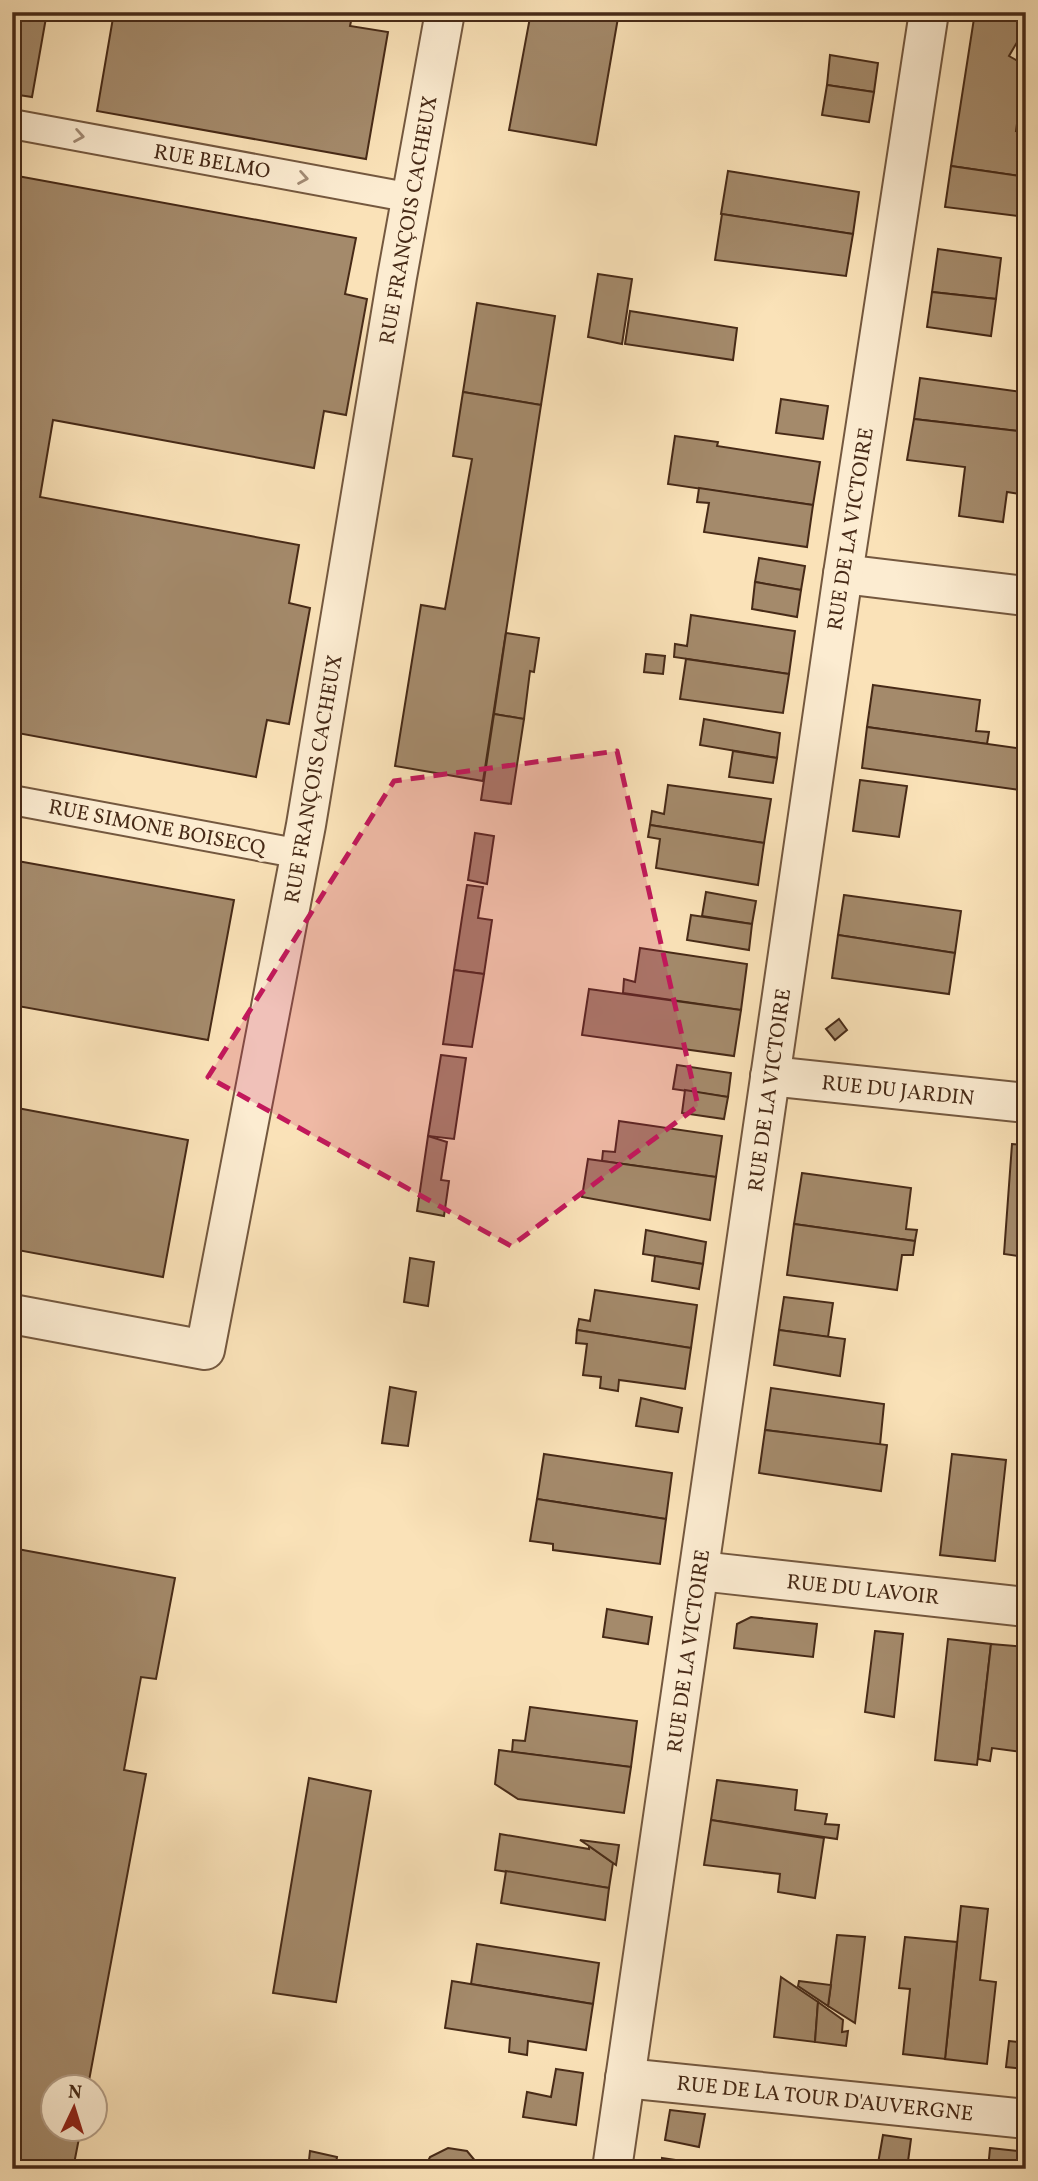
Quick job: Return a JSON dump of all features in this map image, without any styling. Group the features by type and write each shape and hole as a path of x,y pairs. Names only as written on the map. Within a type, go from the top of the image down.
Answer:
{"street":[{"name":"RUE FRANÇOIS CACHEUX","path":"12,1314 205,1350 301,854 445,12"},
{"name":"RUE DE LA VICTOIRE","path":"612,2169 843,574 929,12"},
{"path":"843,574 1026,596"},
{"name":"RUE DU JARDIN","path":"770,1076 1026,1103"},
{"name":"RUE DU LAVOIR","path":"700,1571 1026,1607"},
{"name":"RUE DE LA TOUR D'AUVERGNE","path":"625,2078 1026,2119"}],"lane":[{"name":"RUE BELMO","path":"12,124 412,198"},
{"name":"RUE SIMONE BOISECQ","path":"12,800 301,854"}],"highlighted area":[{"path":"617,751 698,1106 511,1246 208,1077 394,781"}],"building":[{"path":"12,12 47,12 32,97 12,94"},
{"path":"114,12 353,12 350,26 388,32 366,159 97,111"},
{"path":"531,12 619,12 596,145 509,130"},
{"path":"975,12 1013,12 1026,20 1026,27 1009,56 1025,65 1016,131 1026,132 1026,177 951,166"},
{"path":"830,55 878,63 874,92 827,85"},
{"path":"827,85 874,92 869,122 822,115"},
{"path":"951,166 1026,177 1026,217 945,207"},
{"path":"728,171 859,192 853,234 721,214"},
{"path":"12,175 356,238 345,294 367,299 346,415 324,411 314,468 53,420 40,497 299,545 289,603 310,608 289,724 267,720 256,777 12,732"},
{"path":"722,214 853,234 846,276 715,260"},
{"path":"938,249 1001,258 996,299 932,292"},
{"path":"598,274 632,279 622,344 588,337"},
{"path":"932,292 996,299 991,336 927,327"},
{"path":"477,303 555,316 541,405 463,392"},
{"path":"630,311 737,328 733,360 625,344"},
{"path":"920,378 1022,392 1019,417 1026,418 1026,432 914,419"},
{"path":"463,392 541,405 483,781 395,766 421,605 445,609 472,459 453,456"},
{"path":"781,399 828,406 823,439 776,433"},
{"path":"914,419 1026,432 1026,495 1007,492 1003,522 959,516 965,467 907,460"},
{"path":"675,436 718,442 717,446 820,462 813,505 668,484"},
{"path":"699,488 813,505 807,547 704,532 709,503 697,502"},
{"path":"759,558 805,566 801,590 755,582"},
{"path":"755,582 801,590 797,617 752,609"},
{"path":"691,615 795,631 789,674 674,657 675,644 687,646"},
{"path":"506,633 539,638 534,672 530,671 524,719 494,714"},
{"path":"646,654 665,656 663,674 644,672"},
{"path":"686,659 789,674 783,713 680,699"},
{"path":"873,685 980,700 976,731 989,732 987,744 867,727"},
{"path":"494,714 524,719 511,804 481,800"},
{"path":"704,719 780,733 777,758 700,745"},
{"path":"867,727 1024,749 1020,790 862,768"},
{"path":"733,751 777,758 773,783 729,777"},
{"path":"860,780 907,786 899,837 853,831"},
{"path":"668,785 771,799 764,843 650,825 652,811 664,814"},
{"path":"650,825 764,843 758,885 656,868 660,839 648,837"},
{"path":"475,833 494,836 487,884 468,880"},
{"path":"12,860 234,900 208,1040 12,1005"},
{"path":"467,885 483,887 478,918 492,920 484,974 454,970"},
{"path":"706,892 756,901 752,924 702,916"},
{"path":"844,895 961,911 955,953 838,935"},
{"path":"691,915 752,924 749,950 687,940"},
{"path":"838,935 955,953 949,994 832,978"},
{"path":"640,948 747,964 741,1010 623,993 624,979 635,982"},
{"path":"454,970 484,974 472,1047 443,1044"},
{"path":"589,989 741,1010 734,1056 582,1035"},
{"path":"839,1019 847,1030 835,1040 826,1029"},
{"path":"441,1055 466,1058 454,1139 428,1136"},
{"path":"677,1065 731,1073 728,1097 673,1089"},
{"path":"685,1090 728,1097 724,1119 682,1113"},
{"path":"12,1107 188,1140 163,1277 12,1249"},
{"path":"619,1121 722,1136 716,1177 602,1161 603,1151 615,1152"},
{"path":"428,1136 447,1142 441,1180 449,1181 444,1216 417,1211"},
{"path":"1012,1144 1026,1145 1026,1257 1004,1254"},
{"path":"588,1159 716,1177 710,1220 582,1197"},
{"path":"802,1173 911,1188 906,1229 917,1230 915,1241 794,1224"},
{"path":"794,1224 915,1241 913,1255 902,1255 897,1290 787,1275"},
{"path":"646,1230 706,1242 703,1264 643,1254"},
{"path":"655,1256 703,1264 699,1289 652,1281"},
{"path":"410,1258 434,1262 428,1306 404,1302"},
{"path":"595,1290 697,1305 691,1348 577,1330 579,1319 590,1321"},
{"path":"784,1297 833,1303 828,1337 779,1330"},
{"path":"577,1330 691,1348 685,1389 619,1380 618,1391 600,1388 601,1377 583,1375 587,1344 576,1343"},
{"path":"779,1330 845,1339 840,1376 774,1365"},
{"path":"390,1387 416,1392 408,1446 382,1443"},
{"path":"771,1388 884,1404 880,1445 765,1430"},
{"path":"641,1398 682,1408 678,1432 636,1426"},
{"path":"765,1430 887,1445 881,1491 759,1473"},
{"path":"544,1454 672,1473 666,1519 537,1499"},
{"path":"952,1454 1006,1460 995,1561 940,1555"},
{"path":"537,1499 666,1519 660,1564 553,1550 553,1544 530,1541"},
{"path":"12,1548 175,1578 156,1679 141,1677 124,1770 146,1774 91,2072 38,2072 38,2142 78,2142 73,2169 12,2169"},
{"path":"607,1609 652,1617 648,1644 603,1637"},
{"path":"751,1617 817,1624 813,1657 734,1648 737,1624"},
{"path":"875,1631 903,1634 894,1717 865,1712"},
{"path":"948,1639 991,1644 977,1765 935,1760"},
{"path":"991,1644 1026,1647 1026,1723 1022,1752 992,1748 990,1761 978,1759"},
{"path":"530,1707 637,1721 631,1767 512,1752 513,1740 525,1741"},
{"path":"499,1750 631,1767 624,1813 518,1799 495,1784"},
{"path":"309,1778 371,1791 336,2002 273,1993"},
{"path":"717,1780 797,1790 795,1810 827,1814 825,1824 839,1825 837,1839 711,1820"},
{"path":"711,1820 824,1838 815,1898 778,1892 780,1874 704,1865"},
{"path":"500,1834 589,1849 589,1846 613,1863 609,1888 495,1870"},
{"path":"580,1840 619,1845 616,1865 589,1846"},
{"path":"506,1871 609,1888 605,1920 501,1903"},
{"path":"961,1906 988,1909 980,1980 996,1982 987,2064 945,2059"},
{"path":"837,1935 865,1937 855,2023 828,2006"},
{"path":"905,1937 957,1942 945,2059 903,2054 910,1989 899,1988"},
{"path":"477,1944 599,1963 593,2004 471,1984"},
{"path":"781,1977 818,2002 815,2042 774,2037"},
{"path":"452,1981 593,2004 586,2050 528,2041 527,2055 509,2052 510,2038 445,2028"},
{"path":"799,1981 831,1985 828,2006 798,1986"},
{"path":"818,2002 843,2020 842,2032 848,2031 846,2046 815,2042"},
{"path":"1009,2041 1026,2043 1026,2069 1006,2067"},
{"path":"556,2069 583,2073 576,2125 523,2117 527,2092 551,2097"},
{"path":"670,2110 705,2114 699,2147 665,2140"},
{"path":"883,2135 911,2139 907,2169 877,2169"},
{"path":"448,2148 467,2151 482,2169 424,2169 430,2157"},
{"path":"990,2148 1026,2152 1026,2169 988,2169"},
{"path":"310,2151 337,2157 335,2169 308,2169"},
{"path":"662,2158 737,2169 661,2169"},
{"path":"558,2164 570,2165 569,2169 536,2169"}]}
